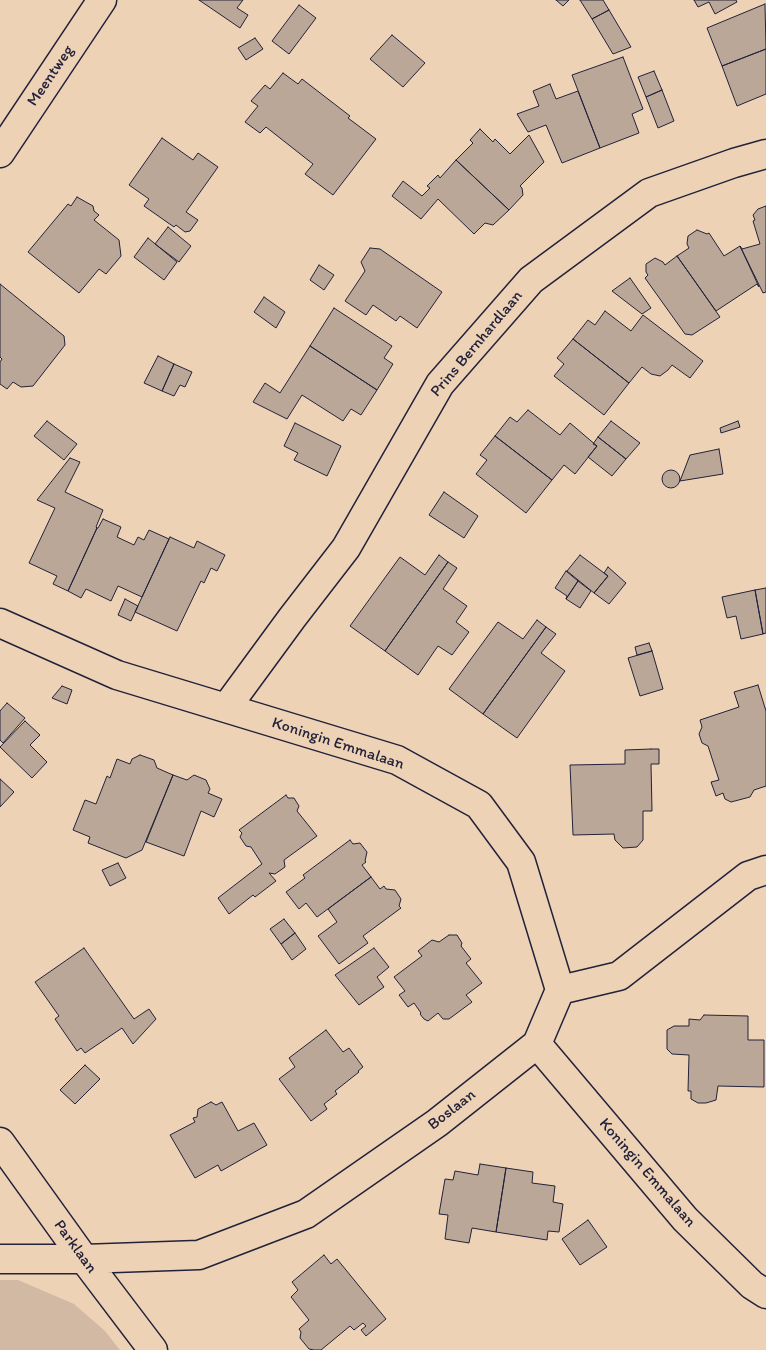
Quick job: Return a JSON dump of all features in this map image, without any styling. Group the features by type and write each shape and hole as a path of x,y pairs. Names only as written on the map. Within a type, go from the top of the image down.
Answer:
{"street":[{"name":"Meentweg","path":"0,153 102,0"},
{"name":"Prins Bernhardlaan","path":"226,708 346,548 440,384 531,280 649,193 734,163 766,154"},
{"name":"Koningin Emmalaan","path":"0,623 118,675 397,760 479,805 521,862 560,990"},
{"path":"560,990 619,976 748,876 766,870"},
{"name":"Boslaan","path":"0,1259 84,1259 199,1255 306,1214 437,1123 537,1044 560,990"},
{"name":"Koningin Emmalaan","path":"537,1044 684,1219 752,1285 766,1294"},
{"name":"Parklaan","path":"0,1142 84,1259 153,1350"}],"shaded area":[{"path":"0,1280 18,1280 74,1304 105,1331 120,1350 0,1350"}],"building":[{"path":"199,0 243,0 237,8 248,15 240,28"},
{"path":"556,0 569,0 563,6"},
{"path":"580,0 603,0 609,10 592,19"},
{"path":"694,0 736,0 737,2 715,14 709,2 698,7"},
{"path":"765,4 766,49 722,66 707,28"},
{"path":"299,5 316,18 289,54 272,41"},
{"path":"609,10 631,47 613,54 592,19"},
{"path":"392,35 425,63 403,87 370,59"},
{"path":"255,38 263,49 246,60 238,48"},
{"path":"766,49 766,94 737,106 722,66"},
{"path":"623,57 643,109 632,114 639,133 600,148 572,75"},
{"path":"654,71 662,90 646,97 638,77"},
{"path":"283,73 298,84 302,79 376,139 333,195 305,174 313,164 266,127 260,133 245,122 258,106 251,101 265,85 270,89"},
{"path":"550,84 556,99 578,91 600,148 562,163 546,125 528,132 517,114 539,106 533,91"},
{"path":"662,90 674,121 658,128 646,97"},
{"path":"480,129 493,142 495,139 510,154 529,135 544,162 520,186 523,195 509,210 456,160 473,143 470,140"},
{"path":"162,138 193,160 198,153 218,167 186,212 198,220 190,231 185,232 176,225 174,227 144,206 149,199 129,185"},
{"path":"456,160 509,210 493,225 485,223 474,234 438,199 421,219 392,196 403,181 422,196 430,188 427,186 438,175 440,178"},
{"path":"77,197 93,206 94,211 99,215 94,220 119,240 121,256 106,274 99,269 79,293 28,252 68,204 71,206"},
{"path":"766,206 766,292 763,293 740,246 742,249 760,244 753,215 758,209"},
{"path":"168,227 191,246 179,262 155,244"},
{"path":"697,230 709,233 724,256 740,246 759,287 757,284 716,311 677,256 689,248 687,244 688,236"},
{"path":"148,238 177,262 164,280 134,257"},
{"path":"370,248 380,249 442,292 417,328 400,316 396,321 373,305 366,315 345,301 365,271 361,262"},
{"path":"677,256 720,317 692,335 685,334 645,278 648,275 646,264 655,258 665,265"},
{"path":"319,265 334,275 324,290 310,280"},
{"path":"630,278 651,308 642,314 612,291"},
{"path":"0,284 64,336 65,345 33,386 21,387 13,382 7,389 0,384 0,362 2,359 0,357"},
{"path":"264,297 285,312 276,328 254,312"},
{"path":"334,308 392,346 384,358 393,364 377,390 310,346"},
{"path":"605,311 631,331 643,315 703,361 690,378 672,365 660,376 651,374 642,367 629,383 573,339 588,320 595,325"},
{"path":"573,339 629,383 604,415 554,376 564,364 557,358"},
{"path":"310,346 377,390 361,415 351,409 343,421 302,395 287,419 253,402 265,383 280,393"},
{"path":"158,356 174,364 162,391 144,383"},
{"path":"174,364 192,372 185,387 180,385 174,396 162,391"},
{"path":"528,410 560,435 570,423 597,446 575,474 564,465 552,480 495,436 510,417 517,422"},
{"path":"47,421 77,444 64,460 34,436"},
{"path":"611,421 640,443 626,459 598,437"},
{"path":"738,421 740,427 721,433 720,428"},
{"path":"295,423 341,446 327,476 294,460 298,453 284,446"},
{"path":"495,436 552,480 526,513 476,474 487,460 480,455"},
{"path":"598,437 626,459 612,476 588,457 597,446 593,444"},
{"path":"719,449 723,474 680,481 690,455"},
{"path":"70,458 80,462 65,492 103,510 97,528 68,591 53,584 57,576 29,563 55,508 37,500"},
{"path":"671,470 677,473 680,479 677,485 671,488 665,485 662,479 665,473"},
{"path":"444,492 478,516 464,538 429,515"},
{"path":"103,519 121,527 117,537 134,545 138,537 144,540 149,530 169,539 142,597 118,586 111,601 86,589 81,598 68,591"},
{"path":"170,537 194,548 197,541 225,555 217,571 211,568 204,583 201,581 177,631 135,612"},
{"path":"439,555 448,562 385,651 350,626 400,557 425,575"},
{"path":"580,555 608,576 594,593 567,571"},
{"path":"448,562 457,568 443,589 467,606 456,622 469,632 452,655 438,646 418,675 385,651"},
{"path":"608,567 626,583 609,604 594,593 608,576 604,573"},
{"path":"566,571 578,581 566,599 567,596 555,588"},
{"path":"578,581 591,591 580,608 566,599"},
{"path":"766,588 766,633 763,634 755,590"},
{"path":"755,590 763,634 741,639 736,616 727,618 722,597"},
{"path":"125,599 138,606 131,621 118,615"},
{"path":"537,620 546,627 483,714 449,689 498,622 523,639"},
{"path":"546,627 556,634 541,653 565,671 517,738 483,714"},
{"path":"649,643 652,651 637,655 635,647"},
{"path":"652,651 663,689 640,696 628,658"},
{"path":"758,685 766,711 766,786 754,790 750,797 731,802 725,799 723,793 716,796 711,782 719,780 708,746 702,743 699,734 702,727 700,720 739,707 734,692"},
{"path":"62,686 72,690 67,704 52,698"},
{"path":"7,703 25,718 3,743 0,740 0,711"},
{"path":"25,721 40,735 30,745 47,762 32,778 0,747"},
{"path":"659,749 659,764 651,764 652,811 643,811 643,840 637,847 623,848 615,840 614,834 573,835 570,765 625,764 625,750"},
{"path":"140,755 154,760 157,768 173,775 142,850 126,858 88,843 90,837 73,830 85,800 96,804 107,776 110,778 117,759 130,764 132,759"},
{"path":"173,775 187,780 194,775 206,780 210,789 208,793 222,799 214,817 201,811 184,856 146,842"},
{"path":"0,779 14,792 0,807"},
{"path":"286,795 288,798 294,798 299,806 297,811 317,836 284,860 285,867 275,874 269,873 276,881 255,897 253,895 229,914 218,898 262,864 251,847 246,846 240,837 242,833 239,830"},
{"path":"350,840 353,844 360,843 367,852 366,862 362,865 371,877 317,917 306,903 299,909 286,892 305,878 303,875"},
{"path":"118,863 126,878 110,886 102,870"},
{"path":"371,877 380,889 384,886 386,889 395,890 401,899 399,906 401,908 363,936 368,943 339,964 318,936 337,922 328,909"},
{"path":"284,919 295,933 281,944 270,929"},
{"path":"295,933 306,949 292,960 281,944"},
{"path":"449,935 457,935 462,943 461,946 471,959 466,963 482,983 466,995 472,1002 449,1019 443,1019 438,1013 428,1021 420,1014 414,1003 408,1007 399,995 405,991 394,977 422,956 418,951 432,940 439,942"},
{"path":"84,948 134,1019 149,1009 156,1019 133,1044 122,1028 85,1053 81,1048 77,1051 55,1019 59,1016 35,982"},
{"path":"374,948 389,967 377,977 384,987 359,1005 335,975"},
{"path":"704,1015 748,1016 748,1040 764,1040 764,1087 718,1086 716,1100 698,1103 691,1099 691,1091 688,1091 689,1055 672,1054 667,1049 667,1030 674,1026 689,1026 689,1019 700,1020"},
{"path":"326,1030 343,1052 349,1048 363,1067 335,1091 337,1094 324,1104 327,1109 311,1121 279,1079 295,1067 289,1058"},
{"path":"85,1065 100,1079 75,1104 60,1090"},
{"path":"211,1102 216,1105 222,1102 238,1131 254,1123 267,1145 221,1171 218,1165 195,1178 170,1135 195,1122 193,1118 197,1117 198,1109"},
{"path":"480,1164 506,1168 496,1232 472,1228 469,1243 445,1239 448,1215 439,1214 445,1179 453,1180 455,1171 478,1175"},
{"path":"506,1168 533,1172 532,1183 555,1186 553,1202 563,1204 559,1232 548,1231 547,1240 496,1232"},
{"path":"588,1220 607,1247 580,1265 562,1239"},
{"path":"324,1255 331,1264 337,1259 386,1319 366,1336 361,1330 366,1326 363,1323 354,1330 350,1326 321,1350 314,1350 309,1349 300,1338 301,1332 299,1329 309,1320 291,1297 298,1290 292,1282"}]}
